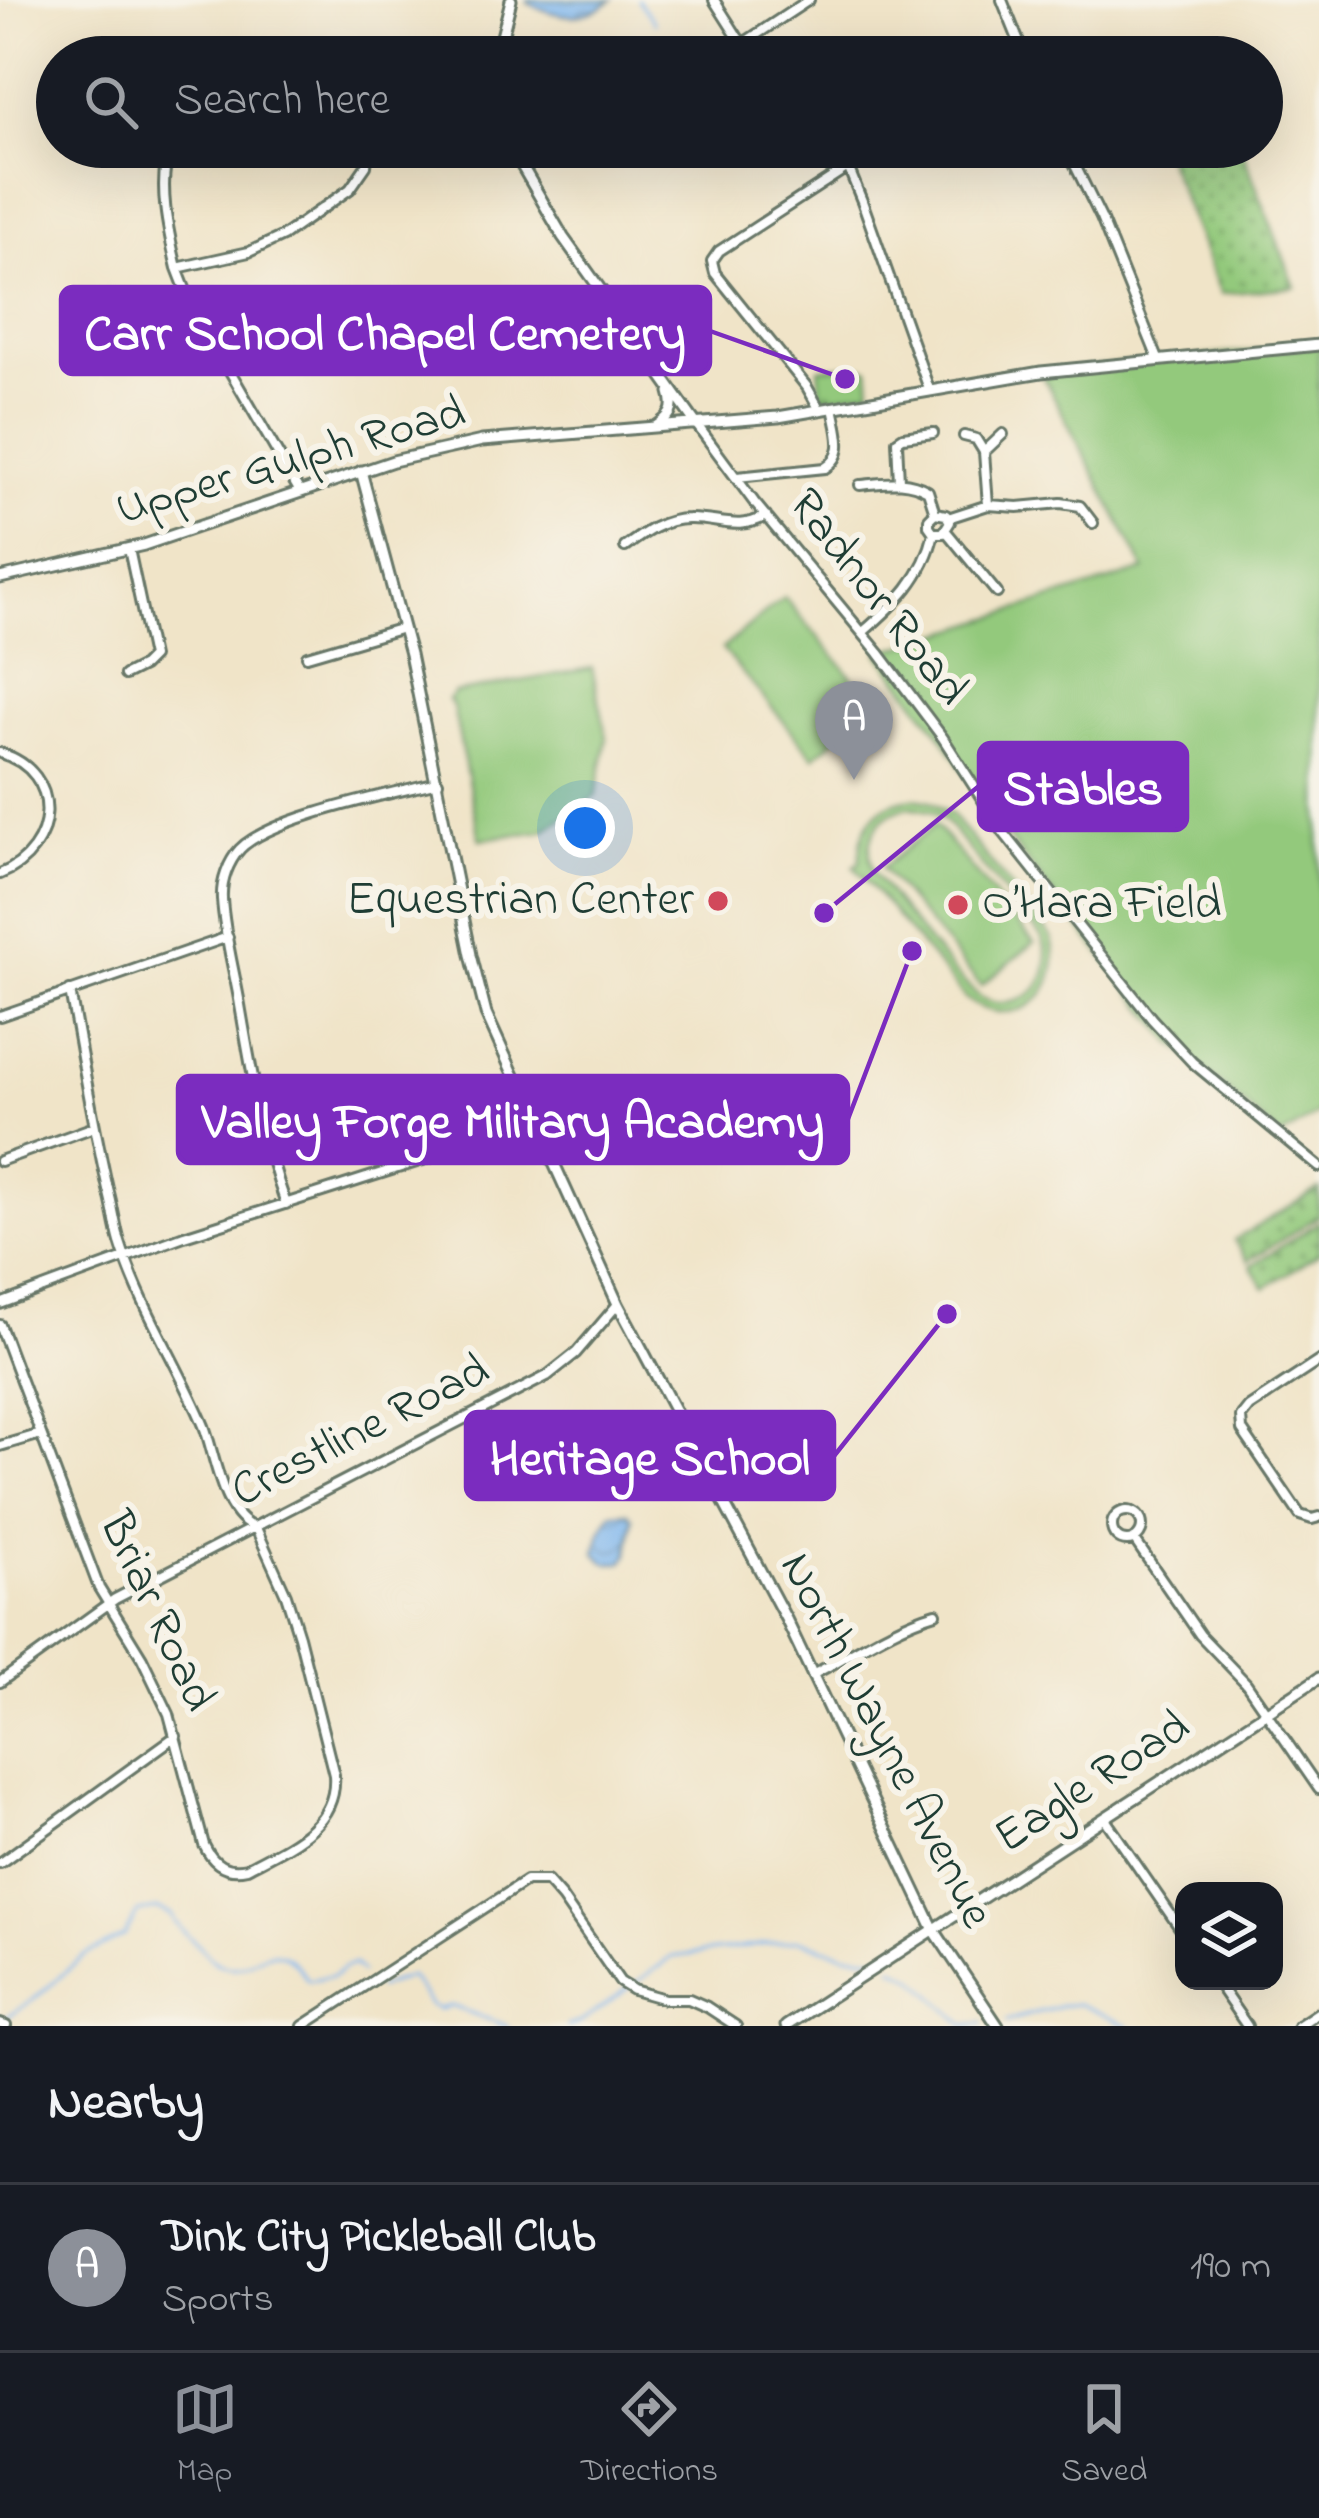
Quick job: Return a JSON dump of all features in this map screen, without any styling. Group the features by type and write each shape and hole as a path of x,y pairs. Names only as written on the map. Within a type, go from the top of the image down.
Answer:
{"street":[{"path":"502,36 511,0"},
{"path":"714,0 737,36"},
{"path":"754,36 809,0"},
{"path":"1002,0 1017,36"},
{"path":"165,168 177,268 190,304 300,492"},
{"path":"177,268 249,252 284,236 350,189 365,168"},
{"name":"Radnor Road","path":"523,168 563,237 697,425 863,632 943,738 1004,833 1152,1019 1192,1062 1319,1167"},
{"path":"820,410 715,274 712,261 719,251 846,168"},
{"path":"848,168 929,389"},
{"path":"1076,168 1158,359"},
{"name":"Upper Gulph Road","path":"0,578 129,549 361,471 482,441 697,425 820,410 1041,372 1319,345"},
{"path":"652,429 673,410 666,381"},
{"path":"736,477 825,468 836,462 841,451 833,407"},
{"path":"899,481 897,441 933,433"},
{"path":"984,452 1003,434"},
{"path":"964,436 976,439 984,452 988,505"},
{"name":"North Wayne Avenue","path":"361,471 404,628 478,991 508,1065 618,1304 786,1619 934,1930 998,2026"},
{"path":"860,485 916,484 928,491 935,513"},
{"path":"948,518 988,505 1018,508 1070,503 1080,506 1093,523"},
{"path":"935,513 948,518 946,531"},
{"path":"863,632 911,586 929,554 934,532 928,523 935,513"},
{"path":"625,547 671,521 689,518 739,525 766,516"},
{"path":"934,532 946,531"},
{"path":"946,531 997,593"},
{"path":"125,675 152,657 129,549"},
{"path":"307,656 404,628"},
{"path":"0,753 23,763 37,779 47,814 36,848 21,864 0,874"},
{"path":"286,1204 259,1118 221,896 224,877 238,850 258,834 438,782"},
{"path":"0,1016 228,937"},
{"path":"70,991 121,1245 204,1427 220,1480 239,1517 256,1528"},
{"path":"0,1304 184,1236 536,1124"},
{"path":"0,1161 94,1127"},
{"name":"Crestline Road","path":"0,1682 107,1604 547,1376 576,1353 618,1304"},
{"name":"Briar Road","path":"0,1325 107,1604 142,1658 176,1736 208,1853 220,1866 235,1870 313,1829 331,1807 335,1790 319,1711 286,1595 256,1528"},
{"path":"1319,1361 1241,1417 1242,1430 1300,1515 1319,1517"},
{"path":"0,1446 40,1434"},
{"path":"1134,1538 1200,1635 1231,1665 1319,1789"},
{"path":"812,1675 898,1626 936,1613"},
{"name":"Eagle Road","path":"786,2026 1319,1678"},
{"path":"0,1863 176,1736"},
{"path":"1105,1819 1175,1921"},
{"path":"303,2026 526,1881 547,1882 562,1898 620,1982 664,2000 689,1999 736,2026"},
{"path":"1222,1990 1246,2026"},
{"path":"1298,2026 1319,2012"}],"green space":[{"path":"1170,168 1249,168 1295,287 1221,294"},
{"path":"1319,345 1319,1113 1281,1137 1172,1042 1004,833 943,738 879,653 1145,570 1041,372"},
{"path":"855,365 869,369 871,389 821,399 819,368"},
{"path":"784,597 876,705 814,757 722,649"},
{"path":"592,668 607,738 596,796 543,831 480,839 448,700 454,693"},
{"path":"903,800 930,801 952,815 1051,936 1052,975 1034,1002 1003,1012 966,999 854,866 860,862 863,837 873,817","holes":["909,807 944,820 1041,936 1046,970 1041,983 1024,998 997,1003 974,992 873,871 870,849 881,822"]},
{"name":"O’Hara Field","path":"935,825 1034,943 981,986 882,868"},
{"path":"1319,1189 1319,1216 1248,1261 1234,1240"},
{"path":"1319,1222 1319,1253 1265,1288 1251,1266"}],"water":[{"path":"528,0 612,0 571,16"},
{"path":"628,1512 633,1518 628,1555 623,1562 604,1561 596,1552 601,1531 612,1513"}],"waterway":[{"path":"638,0 655,23"},
{"path":"2,2020 84,1956 124,1936 138,1912 158,1909 171,1914 181,1930 221,1964 234,1967 272,1953 289,1958 308,1980 333,1976 354,1965 361,1972"},
{"path":"567,2026 581,2022 672,1957 798,1940 845,1954 883,1957"},
{"path":"893,1967 914,1977 965,2025 983,2023"},
{"path":"378,1988 410,1976 430,2005 451,2006 508,2026"},
{"path":"1007,2021 1078,2004 1128,2026"}],"place":[{"name":"Carr School Chapel Cemetery","path":"845,379"},
{"name":"Dink City Pickleball Club","path":"854,780"},
{"name":"Equestrian Center","path":"718,901"},
{"name":"O’Hara Field","path":"958,905"},
{"name":"Stables","path":"824,913"},
{"name":"Valley Forge Military Academy","path":"912,951"},
{"name":"Heritage School","path":"947,1314"}]}
